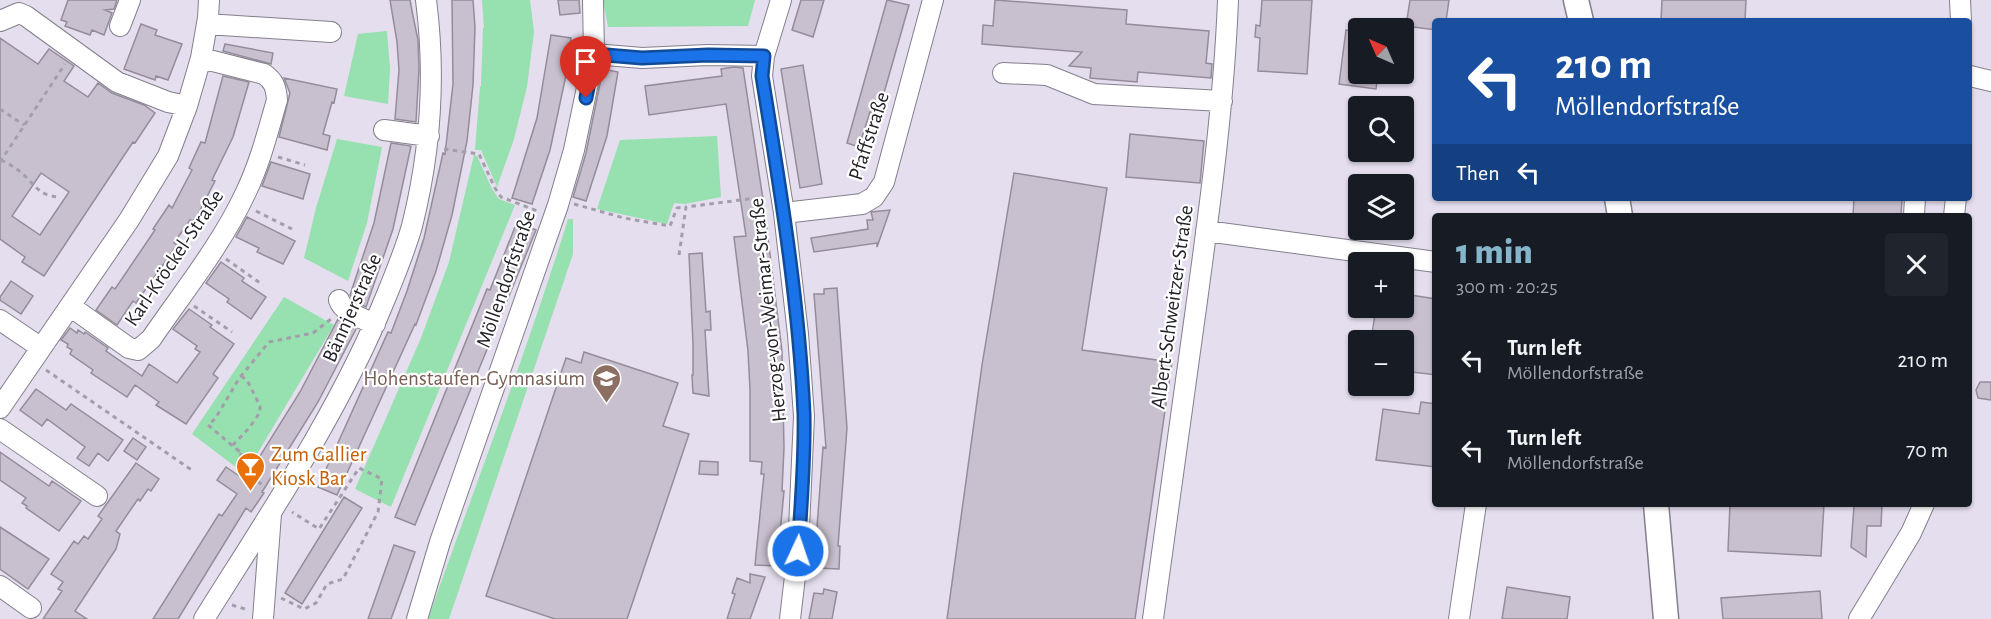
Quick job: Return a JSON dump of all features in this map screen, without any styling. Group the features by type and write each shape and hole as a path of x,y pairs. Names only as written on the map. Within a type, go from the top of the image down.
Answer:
{"main road":[{"path":"1576,0 1580,18"},
{"path":"1656,507 1666,619"}],"street":[{"path":"120,26 130,0"},
{"path":"0,408 153,182 168,156 187,106 201,58 209,0"},
{"name":"Bännjerstraße","path":"263,617 275,504 314,441 357,363 395,274 411,227 428,141 432,70 426,0"},
{"name":"Möllendorfstraße","path":"417,619 440,542 558,205 574,150 594,54 593,0"},
{"name":"Herzog-von-Weimar-Straße","path":"780,0 764,56 762,76 784,213 798,334 804,416 798,551 790,619"},
{"name":"Pfaffstraße","path":"784,213 862,204 874,197 884,182 933,0"},
{"name":"Albert-Schweitzer-Straße","path":"1153,619 1222,101 1226,66 1228,0"},
{"path":"1960,0 1961,18"},
{"path":"0,21 19,13 117,82 168,102 187,106"},
{"path":"207,24 332,32"},
{"path":"594,54 642,58 708,55 764,56"},
{"name":"Karl-Kröckel-Straße","path":"70,306 129,348 138,350 151,339 181,297 213,250 240,204 261,152 277,100 276,88 272,80 264,74 201,58"},
{"path":"1003,73 1047,75 1094,94 1222,101"},
{"path":"1972,76 1991,81"},
{"path":"384,130 428,141"},
{"path":"1206,231 1432,261"},
{"path":"340,303 375,324"},
{"path":"0,320 36,354"},
{"path":"0,429 97,496"},
{"path":"204,619 275,504"},
{"path":"1459,619 1476,507"},
{"path":"1859,619 1911,533 1923,507"},
{"path":"0,586 31,608"}],"path":[{"path":"59,197 43,194 17,168 0,161 73,51"},
{"path":"0,109 24,125"},
{"path":"428,141 479,154 501,197 530,207"},
{"path":"261,152 305,165"},
{"path":"592,210 670,226 677,208 747,199"},
{"path":"240,204 292,229"},
{"path":"679,255 686,207"},
{"path":"213,250 264,285"},
{"path":"181,297 232,332"},
{"path":"241,453 208,425 215,419 241,376 269,342 314,333 336,314 340,303"},
{"path":"36,354 194,471"},
{"path":"241,376 247,380 260,406 260,412 255,420 233,445 241,453"},
{"path":"241,453 240,463 275,504 319,529 358,468 382,478 378,512 343,579 327,585 316,603 304,609 265,591"},
{"path":"216,599 263,617"}],"green space":[{"path":"482,0 530,0 534,32 527,87 514,139 497,187 481,150 475,150 484,28"},
{"path":"603,0 755,0 748,26 608,27"},
{"path":"387,31 390,69 388,104 344,96 358,34"},
{"path":"717,136 721,197 685,204 674,203 667,224 597,209 620,140"},
{"path":"337,139 382,147 367,223 348,281 304,258"},
{"path":"474,155 477,156 499,199 515,205 391,507 355,489 421,338 449,262"},
{"path":"568,219 573,219 573,254 449,619 428,619 518,370"},
{"path":"284,297 334,325 245,474 192,434"}],"building":[{"path":"68,0 117,0 114,9 105,10 112,13 104,35 92,30 90,35 65,26 67,22 61,20"},
{"path":"390,0 410,0 418,40 416,122 395,119 399,70"},
{"path":"452,0 473,0 475,27 473,85 467,141 452,215 436,271 416,325 337,495 318,487 388,332 391,333 424,238 443,153 445,154 453,84"},
{"path":"558,0 579,0 580,13 560,15"},
{"path":"801,0 824,0 813,37 792,30"},
{"path":"887,0 909,5 878,114 870,112 859,147 847,143"},
{"path":"995,0 1127,10 1126,24 1209,31 1206,63 1212,64 1211,78 1138,72 1137,82 1090,78 1091,68 1069,66 1082,52 982,44 983,25 993,26"},
{"path":"1262,0 1312,0 1307,74 1258,71 1260,38 1255,37 1256,25 1260,26"},
{"path":"1410,0 1449,0 1446,18 1432,18 1432,29 1414,27 1414,18 1407,18"},
{"path":"1662,0 1746,0 1745,18 1661,18"},
{"path":"141,24 157,30 155,35 182,44 168,80 156,76 155,80 124,69"},
{"path":"1346,30 1348,30 1348,84 1377,84 1376,89 1339,84"},
{"path":"551,35 571,38 568,66 550,150 532,204 512,198 537,118"},
{"path":"0,38 38,64 49,49 74,66 64,81 88,97 98,83 112,93 144,105 155,113 135,143 133,142 44,276 22,262 25,257 0,239","holes":["41,173 69,192 40,235 12,216"]},
{"path":"225,44 273,53 271,64 223,51"},
{"path":"803,65 822,184 800,188 781,69"},
{"path":"743,68 764,206 782,351 784,448 782,491 784,491 777,566 755,565 764,474 761,474 762,462 750,461 748,351 734,237 746,236 726,104 649,115 645,86 722,76 721,69"},
{"path":"603,69 618,72 607,136 586,201 573,197 586,153"},
{"path":"223,76 249,82 233,137 212,180 215,181 198,214 193,221 190,220 174,243 177,245 136,303 133,301 117,325 96,310 112,287 115,289 169,205 172,208 192,170 189,168 201,142 205,143"},
{"path":"284,78 337,89 323,134 330,136 327,150 279,137 290,93"},
{"path":"1130,134 1204,141 1200,183 1126,177"},
{"path":"391,143 411,146 393,229 366,307 356,302 350,295 374,223"},
{"path":"271,162 310,174 303,199 262,186"},
{"path":"1014,173 1107,188 1082,350 1172,362 1135,619 947,619 982,365"},
{"path":"1854,201 1902,201 1901,213 1853,213"},
{"path":"890,210 877,247 877,243 814,252 811,238 868,229 867,220 873,220 871,212"},
{"path":"247,217 295,241 283,264 257,252 259,248 236,237"},
{"path":"517,222 536,230 415,525 395,517 487,289 490,290"},
{"path":"702,253 706,312 710,311 711,330 705,330 709,396 693,393 692,375 689,254"},
{"path":"221,262 244,278 242,281 266,297 251,319 227,302 229,299 206,283"},
{"path":"11,281 33,296 21,314 0,300"},
{"path":"837,288 847,428 838,546 840,546 839,569 817,568 817,527 823,447 826,448 814,294 824,294 824,289"},
{"path":"1414,296 1432,298 1432,374 1414,372 1414,330 1373,330 1374,318 1414,318"},
{"path":"189,309 234,344 213,374 218,378 186,424 156,405 159,402 135,385 127,397 91,373 93,370 70,354 72,350 61,340 70,328 77,333 78,330 84,334 85,332 108,348 106,351 142,376 149,364 177,383 200,352 195,349 197,346 173,329"},
{"path":"338,319 356,329 318,402 262,492 264,493 251,512 246,508 178,619 153,619 219,514 222,516 237,494 217,480 226,467 245,480 300,392"},
{"path":"584,352 678,383 663,426 689,434 627,619 555,619 486,596 566,358 581,363"},
{"path":"1980,382 1991,382 1991,400 1978,398 1976,390"},
{"path":"36,389 66,410 71,404 123,440 108,461 98,453 89,466 77,458 85,447 47,419 42,426 20,410"},
{"path":"1421,402 1432,403 1432,467 1376,460 1383,409 1419,414"},
{"path":"133,438 146,447 137,460 124,451"},
{"path":"0,452 49,486 52,481 81,501 59,531 26,508 27,506 22,503 26,498 0,480"},
{"path":"700,461 718,462 718,475 699,474"},
{"path":"136,463 159,479 151,491 148,489 140,501 138,499 116,531 120,534 116,549 75,611 87,619 43,619 62,591 58,589 63,582 51,574 74,541 78,544 84,536 88,539 102,519 98,516"},
{"path":"344,497 362,508 302,604 285,593"},
{"path":"1730,507 1824,507 1821,556 1728,551"},
{"path":"1854,507 1882,507 1881,526 1867,526 1866,557 1851,547"},
{"path":"0,527 49,559 28,589 0,569"},
{"path":"394,545 415,552 391,619 368,619"},
{"path":"750,574 765,577 750,619 727,619 735,594 732,593 737,578 750,583"},
{"path":"1507,587 1570,597 1567,619 1502,619"},
{"path":"824,589 837,592 832,619 809,619 814,593 823,594"},
{"path":"1820,591 1822,619 1723,619 1721,598"}],"place":[{"name":"Hohenstaufen-Gymnasium","path":"606,404"},
{"name":"Zum Gallier Kiosk Bar","path":"250,492"}],"route":[{"path":"586,98 594,54 642,58 708,55 764,56 762,76 784,213 798,334 804,416 798,551"}]}
